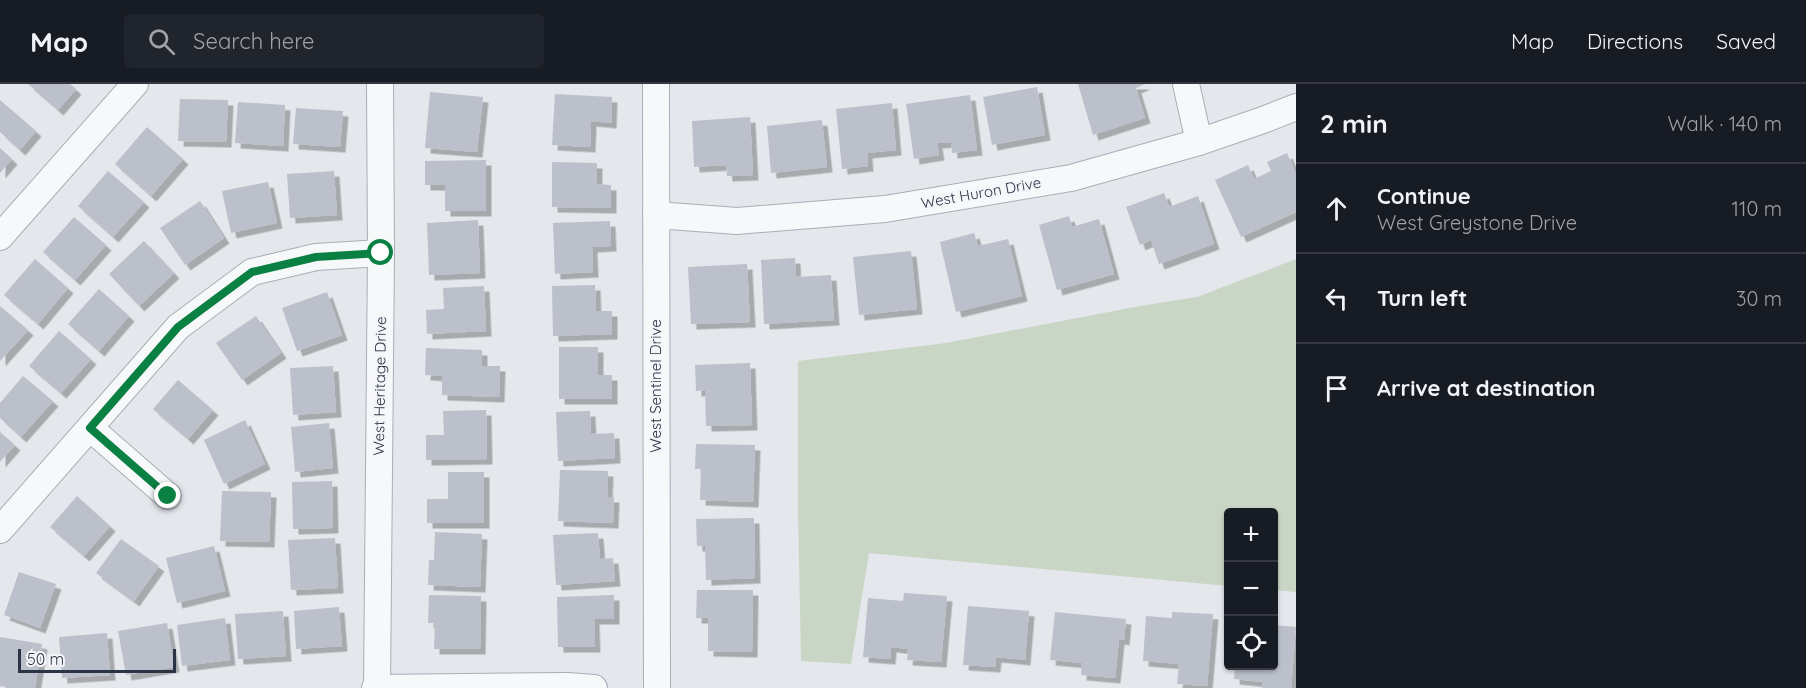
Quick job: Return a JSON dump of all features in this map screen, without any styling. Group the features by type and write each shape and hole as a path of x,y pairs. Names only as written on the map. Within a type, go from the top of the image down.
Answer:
{"street":[{"path":"0,237 135,84"},
{"name":"West Heritage Drive","path":"377,688 381,253 380,84"},
{"name":"West Sentinel Drive","path":"656,84 657,688"},
{"path":"1186,84 1199,142"},
{"name":"West Huron Drive","path":"656,214 737,220 885,209 1071,178 1199,142 1296,107"},
{"path":"0,530 178,327 252,272 316,257 381,253"},
{"path":"90,428 168,496"},
{"path":"377,688 567,686 594,688"}],"green space":[{"path":"1296,259 1296,592 1278,590 1278,508 1224,508 1224,586 869,553 851,664 801,661 798,361 946,343 1197,297"}],"building":[{"path":"28,84 70,84 76,89 58,110"},
{"path":"1078,84 1145,84 1136,88 1145,118 1093,135"},
{"path":"1037,87 1045,135 992,145 983,97"},
{"path":"430,92 483,97 477,152 425,148"},
{"path":"555,94 612,97 611,123 591,121 590,147 552,145"},
{"path":"970,95 977,150 952,153 951,142 937,143 939,155 914,159 906,104"},
{"path":"180,99 228,100 226,142 178,141"},
{"path":"0,100 36,131 20,150 0,132"},
{"path":"238,102 285,105 283,146 235,143"},
{"path":"892,103 896,150 867,153 868,166 842,169 836,109"},
{"path":"296,108 343,111 340,147 293,144"},
{"path":"750,117 753,175 727,176 726,165 694,167 692,121"},
{"path":"822,120 827,167 771,173 767,126"},
{"path":"147,127 183,159 151,196 115,164"},
{"path":"0,148 12,159 0,173"},
{"path":"1287,153 1296,174 1296,212 1241,237 1215,180 1248,165 1254,179 1271,171 1267,162"},
{"path":"486,160 486,211 445,211 445,185 425,185 425,161"},
{"path":"552,162 597,163 597,184 611,185 611,208 552,207"},
{"path":"108,171 144,202 113,237 78,206"},
{"path":"334,171 337,215 290,218 287,174"},
{"path":"268,182 277,223 231,233 222,191"},
{"path":"1164,193 1169,207 1198,196 1214,244 1159,264 1151,240 1140,245 1126,207"},
{"path":"200,201 224,238 185,265 160,228"},
{"path":"1069,216 1072,227 1099,219 1114,274 1057,290 1039,225"},
{"path":"74,217 106,245 75,280 43,252"},
{"path":"478,220 480,273 429,275 427,223"},
{"path":"610,221 611,246 592,247 593,272 555,274 553,223"},
{"path":"974,233 978,246 1008,239 1022,296 956,312 940,242"},
{"path":"144,241 174,273 139,306 109,274"},
{"path":"911,251 917,309 859,315 853,257"},
{"path":"795,258 796,277 831,275 834,320 764,324 761,260"},
{"path":"35,259 68,288 38,324 4,295"},
{"path":"747,264 750,322 691,324 688,267"},
{"path":"595,285 596,311 612,311 612,334 553,336 552,286"},
{"path":"484,286 486,331 427,334 426,310 444,309 443,288"},
{"path":"99,289 129,316 99,351 68,324"},
{"path":"327,292 342,335 297,351 282,308"},
{"path":"0,306 28,330 0,361"},
{"path":"256,316 281,353 242,380 216,343"},
{"path":"59,331 91,359 61,393 29,366"},
{"path":"559,347 598,347 598,375 612,375 612,399 559,399"},
{"path":"426,348 482,350 482,366 500,366 499,397 442,395 442,376 425,375"},
{"path":"750,363 752,425 706,426 705,390 696,391 695,365"},
{"path":"333,366 336,412 293,415 290,368"},
{"path":"23,376 53,401 21,437 0,418 0,403"},
{"path":"178,380 213,410 188,439 153,409"},
{"path":"486,410 487,459 426,460 426,435 444,435 443,411"},
{"path":"590,411 591,434 614,433 615,458 558,461 556,412"},
{"path":"245,420 265,464 224,484 204,440"},
{"path":"329,423 333,468 295,472 291,427"},
{"path":"0,432 15,445 0,462"},
{"path":"696,444 755,445 753,502 700,500 701,469 695,469"},
{"path":"560,470 608,471 607,497 614,497 613,523 558,521"},
{"path":"448,472 484,472 484,523 427,523 427,499 448,499"},
{"path":"332,481 333,528 293,529 292,482"},
{"path":"222,491 271,492 269,542 220,541"},
{"path":"77,496 110,526 84,556 50,527"},
{"path":"754,518 755,578 706,580 705,546 697,546 696,519"},
{"path":"435,532 482,534 480,587 428,585 429,560 434,560"},
{"path":"598,533 600,559 613,558 615,581 556,585 553,535"},
{"path":"335,538 338,588 291,590 288,540"},
{"path":"121,539 159,566 134,601 96,573"},
{"path":"214,546 225,591 177,603 166,558"},
{"path":"19,572 56,584 40,628 4,615"},
{"path":"697,590 753,590 752,652 708,651 708,618 696,618"},
{"path":"904,593 947,596 941,662 907,660 908,649 891,647 890,659 863,657 868,598 903,601"},
{"path":"429,595 481,596 480,649 434,649 435,623 428,623"},
{"path":"614,595 614,619 594,619 595,647 558,647 557,597"},
{"path":"968,606 1029,611 1025,660 996,657 995,667 963,665"},
{"path":"339,607 342,646 296,649 294,611"},
{"path":"283,611 286,656 238,659 235,614"},
{"path":"1055,612 1126,619 1124,640 1119,639 1115,678 1081,675 1082,663 1050,660"},
{"path":"1172,612 1213,614 1207,686 1177,684 1179,664 1143,661 1146,616 1172,618"},
{"path":"225,618 230,660 182,666 177,625"},
{"path":"167,623 174,667 126,675 118,631"},
{"path":"1278,625 1296,627 1291,688 1262,688 1262,682 1234,679 1235,670 1278,670"},
{"path":"107,633 110,675 62,678 59,637"},
{"path":"0,637 42,644 35,688 0,686"}],"route":[{"path":"168,496 90,428 178,327 252,272 316,257 381,253"}]}
